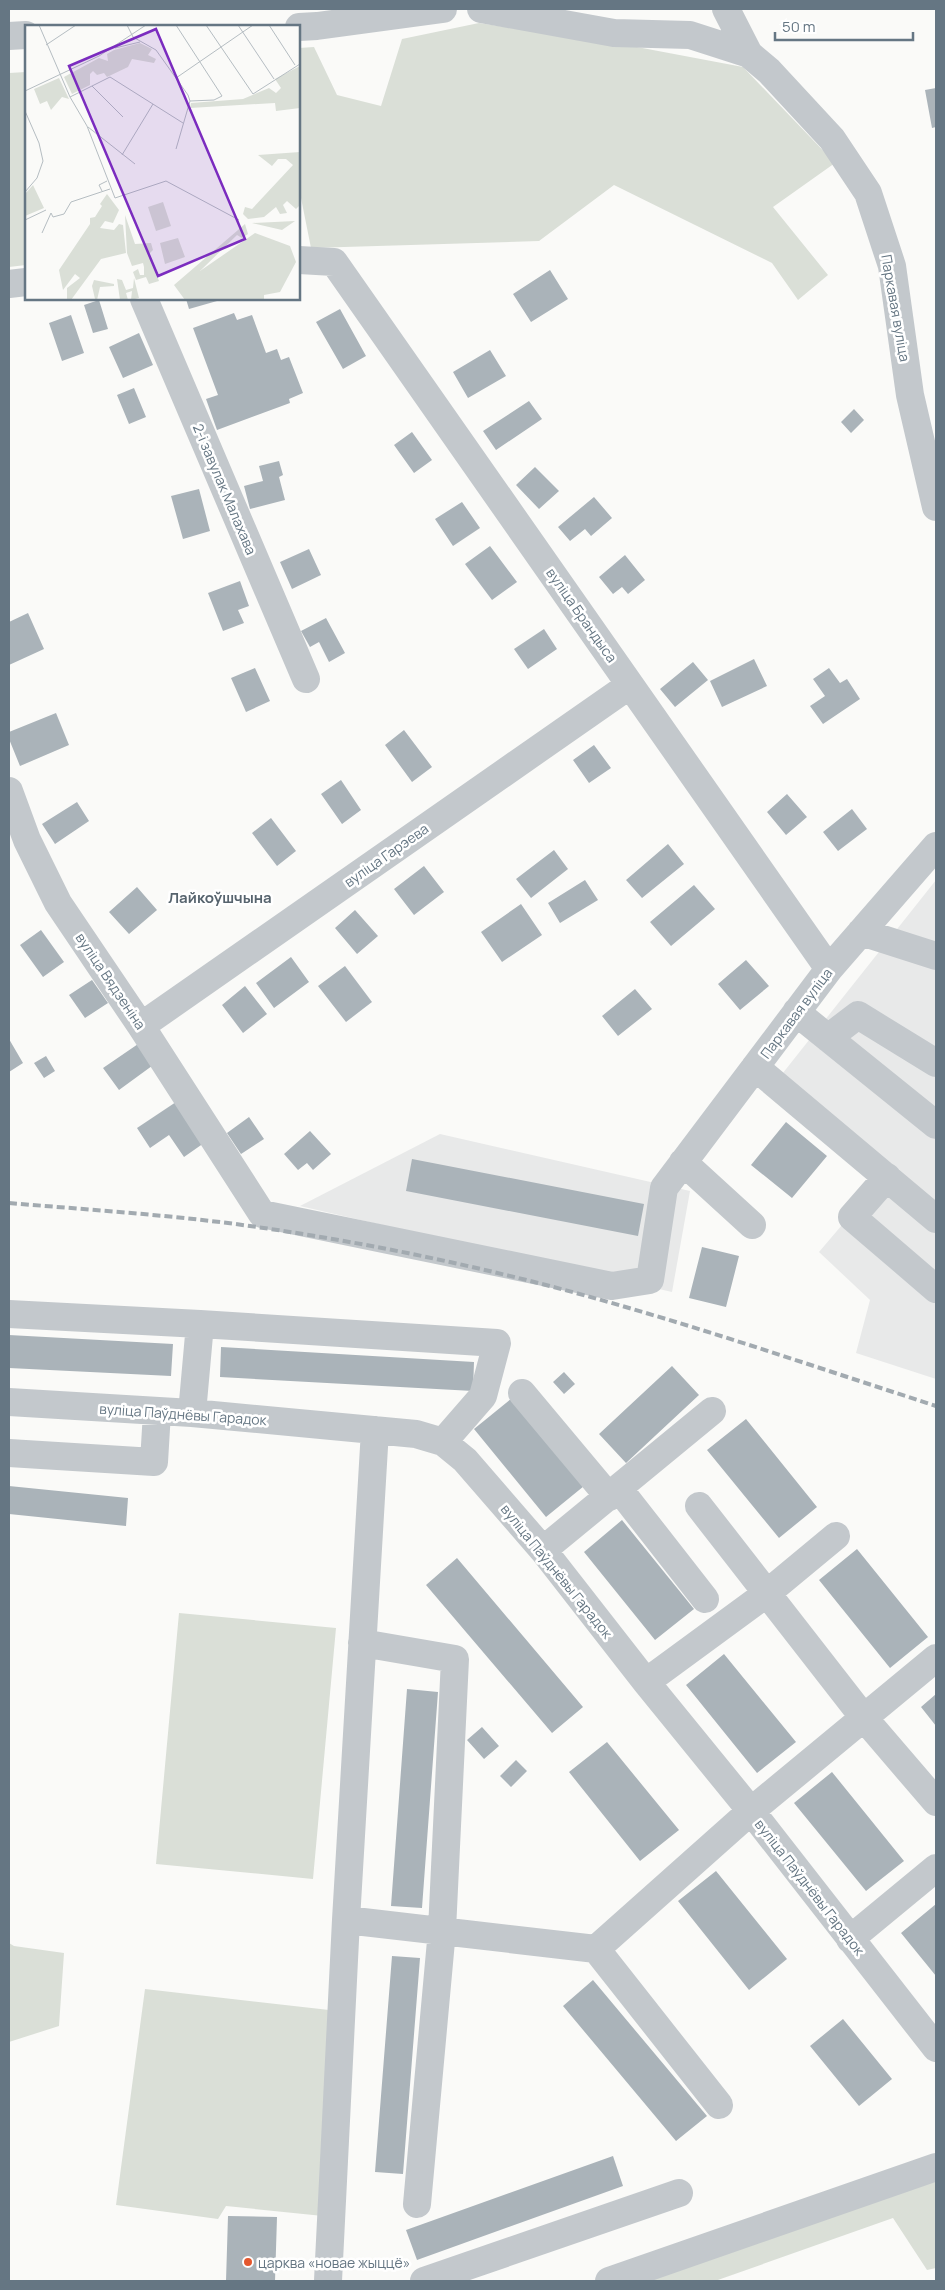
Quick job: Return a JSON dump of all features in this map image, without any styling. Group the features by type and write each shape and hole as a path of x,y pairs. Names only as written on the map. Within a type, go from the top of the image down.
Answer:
{"street":[{"path":"300,27 442,9"},
{"path":"481,9 614,33 690,35 748,54"},
{"name":"Паркавая вуліца","path":"726,9 748,54 769,71 832,139 868,193 892,266 910,395 936,506"},
{"path":"9,36 25,35"},
{"name":"вуліца Брандыса","path":"300,260 334,262 829,969"},
{"path":"9,284 25,282"},
{"name":"2-і завулак Малахава","path":"144,300 306,679"},
{"name":"вуліца Гарэева","path":"142,1026 630,684"},
{"name":"вуліца Вядзеніна","path":"9,791 27,840 58,903 142,1026 262,1214 612,1286 650,1280 664,1188"},
{"name":"Паркавая вуліца","path":"664,1188 829,969 861,932 931,861"},
{"path":"861,932 936,956"},
{"path":"796,1012 936,1126"},
{"path":"828,1038 858,1015 936,1063"},
{"path":"755,1067 936,1219"},
{"path":"683,1162 752,1225"},
{"path":"887,1177 852,1216 936,1289"},
{"path":"9,1314 498,1343 483,1396 443,1442"},
{"path":"192,1413 200,1324"},
{"path":"522,1393 614,1494 705,1599"},
{"name":"вуліца Паўднёвы Гарадок","path":"9,1402 192,1413 416,1434 443,1442 465,1460 543,1550 646,1682 751,1810 936,2048"},
{"path":"543,1550 614,1494 712,1411"},
{"path":"9,1453 154,1462 157,1412"},
{"path":"328,2281 346,1920 375,1430"},
{"path":"699,1506 864,1718 936,1802"},
{"path":"646,1682 766,1594 836,1536"},
{"path":"362,1643 455,1659 442,1930 417,2204"},
{"path":"596,1950 751,1810 936,1658"},
{"path":"850,1938 936,1868"},
{"path":"346,1920 442,1930 596,1950 719,2105"},
{"path":"609,2281 936,2166"},
{"path":"424,2281 679,2193"}],"shaded area":[{"path":"479,23 637,47 743,67 835,163 773,207 828,275 798,300 772,263 614,185 539,241 311,248 300,198 300,48 314,47 337,95 381,106 402,39"},
{"path":"25,72 25,265 9,267 9,73"},
{"path":"936,880 936,1379 856,1353 870,1300 819,1252 876,1185 767,1093"},
{"path":"440,1134 690,1191 672,1292 300,1206"},
{"path":"179,1613 336,1628 313,1879 156,1864"},
{"path":"9,1943 14,1946 64,1953 59,2026 9,2042"},
{"path":"145,1989 338,2011 323,2216 226,2206 218,2219 116,2205"},
{"path":"936,2175 936,2268 927,2270 893,2218 715,2281 629,2281"}],"building":[{"path":"936,88 936,127 932,128 925,90"},
{"path":"550,270 568,299 531,322 513,294"},
{"path":"99,300 108,329 93,333 84,305"},
{"path":"186,300 220,300 189,309"},
{"path":"340,309 366,356 343,369 316,322"},
{"path":"234,313 237,320 252,315 266,353 277,349 281,360 289,357 303,393 289,399 290,403 217,430 206,399 218,395 193,328"},
{"path":"71,315 84,353 62,361 49,323"},
{"path":"139,333 153,365 123,378 109,347"},
{"path":"490,350 506,376 468,398 453,372"},
{"path":"134,388 146,417 129,424 117,395"},
{"path":"529,401 542,419 496,450 483,431"},
{"path":"854,409 864,420 851,433 841,422"},
{"path":"412,432 432,460 414,473 394,445"},
{"path":"279,461 283,475 279,477 285,500 250,509 244,486 263,481 259,466"},
{"path":"535,467 559,491 539,509 516,485"},
{"path":"199,489 210,531 183,539 171,496"},
{"path":"594,497 612,518 591,536 585,529 570,541 558,527"},
{"path":"462,502 480,528 453,546 435,519"},
{"path":"490,546 517,582 492,600 465,564"},
{"path":"309,549 321,575 292,589 280,562"},
{"path":"625,555 645,580 628,594 622,587 613,594 599,577"},
{"path":"240,581 249,606 238,610 244,623 223,631 208,593"},
{"path":"28,613 44,649 9,665 9,622"},
{"path":"326,618 345,653 329,662 319,642 310,647 301,631"},
{"path":"544,629 557,649 528,669 514,649"},
{"path":"754,659 767,686 722,707 710,681"},
{"path":"693,662 708,680 675,707 660,689"},
{"path":"255,668 270,701 246,712 231,678"},
{"path":"829,668 840,683 847,679 860,699 823,724 810,706 825,696 813,679"},
{"path":"56,713 69,745 20,766 9,739 9,732"},
{"path":"404,730 432,767 412,782 385,745"},
{"path":"594,745 611,768 589,783 573,760"},
{"path":"341,780 361,810 342,824 321,794"},
{"path":"787,794 807,817 786,835 767,812"},
{"path":"77,802 89,821 55,844 42,824"},
{"path":"852,809 867,829 838,851 823,832"},
{"path":"271,818 296,851 277,866 252,833"},
{"path":"668,844 684,864 642,898 626,880"},
{"path":"554,850 568,869 531,898 516,879"},
{"path":"424,866 444,892 414,915 394,889"},
{"path":"585,880 598,900 560,923 548,903"},
{"path":"694,885 715,909 671,946 650,922"},
{"path":"137,887 157,910 129,934 109,912"},
{"path":"521,904 542,935 502,962 481,932"},
{"path":"355,910 378,936 357,954 335,928"},
{"path":"41,930 64,962 43,977 20,945"},
{"path":"291,957 309,982 274,1008 256,983"},
{"path":"746,960 769,986 740,1010 718,984"},
{"path":"345,966 372,1002 346,1022 318,986"},
{"path":"92,980 108,1003 85,1018 69,995"},
{"path":"245,986 267,1014 243,1033 222,1005"},
{"path":"635,989 652,1009 618,1036 602,1016"},
{"path":"9,1039 23,1063 9,1072"},
{"path":"141,1042 156,1063 119,1090 103,1068"},
{"path":"46,1056 55,1071 44,1078 34,1063"},
{"path":"176,1102 204,1143 184,1157 169,1135 150,1148 137,1128"},
{"path":"249,1117 264,1139 241,1154 227,1133"},
{"path":"786,1122 827,1156 792,1198 751,1165"},
{"path":"310,1131 331,1154 313,1170 307,1163 298,1170 284,1154"},
{"path":"412,1159 644,1204 638,1236 406,1191"},
{"path":"702,1247 739,1256 726,1307 689,1298"},
{"path":"9,1335 173,1344 171,1376 9,1368"},
{"path":"221,1347 474,1362 473,1391 220,1377"},
{"path":"672,1366 699,1395 626,1463 599,1434"},
{"path":"564,1372 575,1384 564,1394 553,1382"},
{"path":"512,1398 584,1486 546,1517 474,1429"},
{"path":"746,1419 817,1507 779,1538 707,1450"},
{"path":"9,1486 128,1498 126,1526 9,1514"},
{"path":"622,1520 694,1609 655,1640 584,1552"},
{"path":"857,1549 928,1637 890,1668 819,1580"},
{"path":"457,1558 583,1707 552,1733 426,1585"},
{"path":"724,1654 796,1742 757,1773 686,1685"},
{"path":"407,1689 438,1692 422,1908 391,1906"},
{"path":"936,1694 936,1726 921,1707"},
{"path":"482,1727 499,1746 484,1759 467,1740"},
{"path":"607,1742 679,1830 640,1861 569,1772"},
{"path":"516,1760 527,1771 511,1787 500,1776"},
{"path":"832,1772 904,1861 866,1891 794,1803"},
{"path":"716,1871 787,1959 749,1990 678,1901"},
{"path":"936,1904 936,1976 901,1933"},
{"path":"392,1956 420,1958 403,2174 375,2172"},
{"path":"593,1980 707,2116 676,2141 563,2006"},
{"path":"843,2019 892,2079 859,2106 810,2046"},
{"path":"613,2156 623,2186 417,2260 406,2230"},
{"path":"228,2216 277,2217 275,2281 226,2281"}],"railway":[{"path":"9,1203 133,1213 257,1227 382,1248 444,1261 506,1275 614,1304 722,1336 936,1406"}],"place":[{"name":"царква «новае жыццё»","path":"248,2262"}],"district":[{"name":"Лайкоўшчына","path":"220,897"}]}
